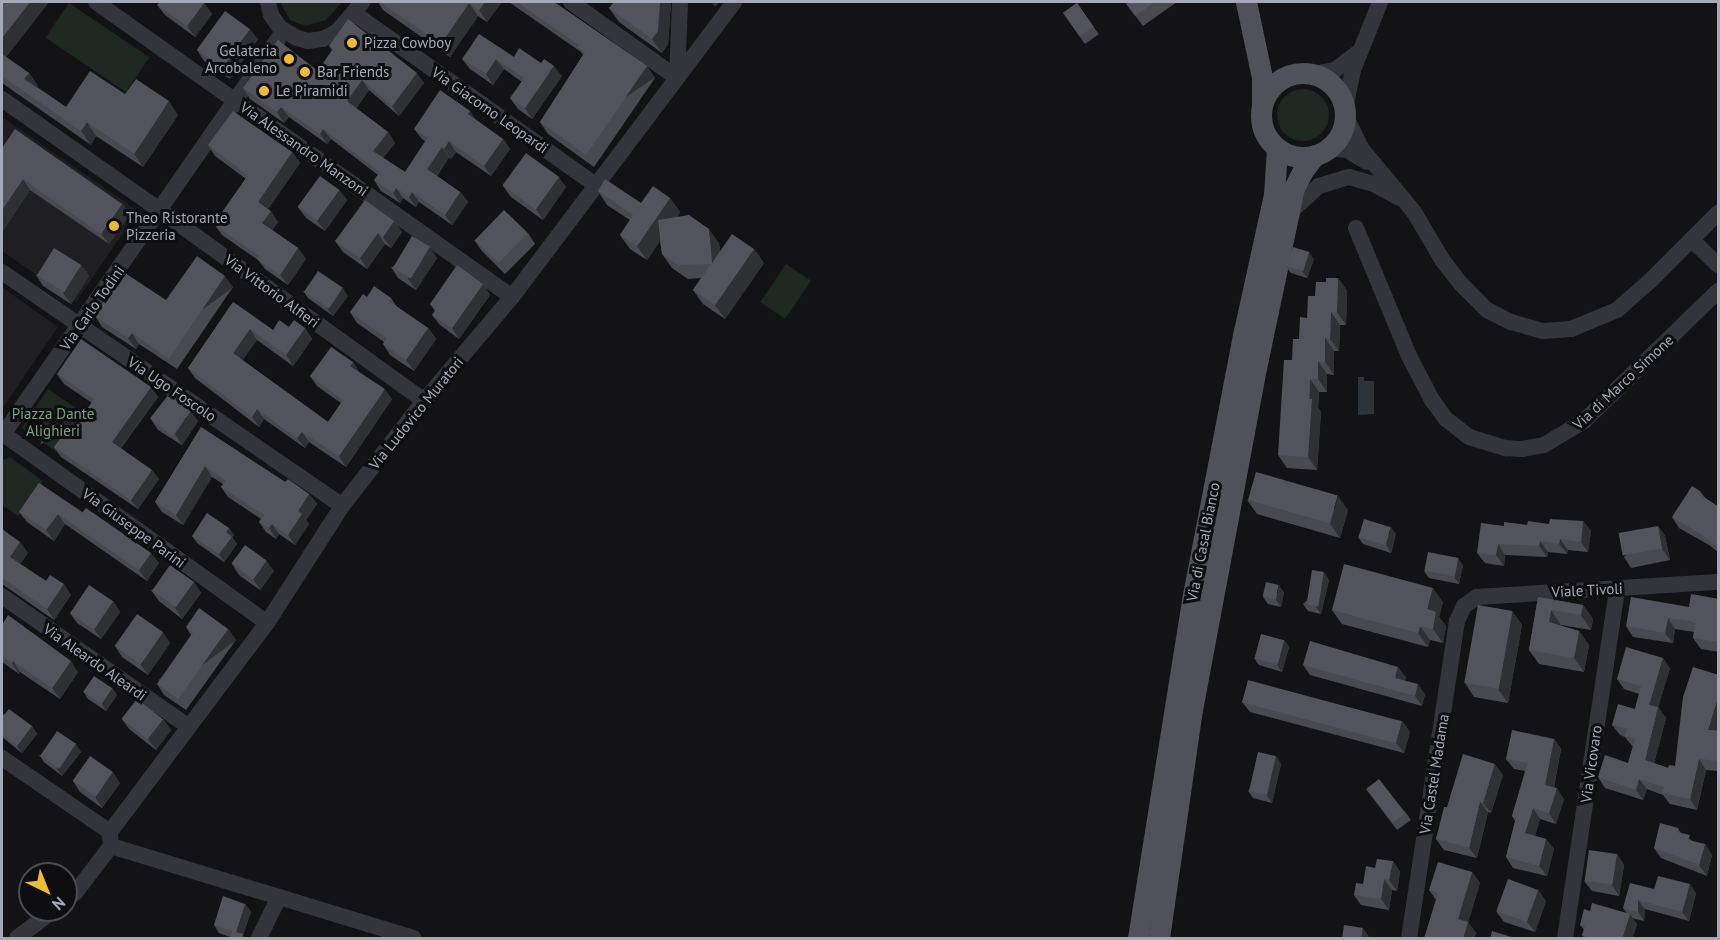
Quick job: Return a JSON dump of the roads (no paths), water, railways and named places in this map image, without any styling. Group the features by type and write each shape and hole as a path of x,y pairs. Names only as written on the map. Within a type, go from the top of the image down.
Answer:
{"main road":[{"path":"1246,2 1254,40 1262,77 1264,130 1277,148 1290,155 1323,152 1339,138 1345,111 1334,86 1313,74 1281,73 1273,68 1254,40"},
{"path":"1262,107 1272,87 1292,75"},
{"name":"Via di Casal Bianco","path":"1138,939 1193,595 1244,331 1274,195 1277,148"},
{"name":"Via di Casal Bianco","path":"1159,939 1174,825 1213,591 1266,318 1299,177 1323,152"}],"street":[{"name":"Via Alessandro Manzoni","path":"96,2 512,297"},
{"path":"268,2 274,20 284,31 302,40 315,41 338,31 358,8"},
{"path":"571,2 676,78"},
{"path":"676,78 680,2"},
{"name":"Via Ludovico Muratori","path":"78,888 189,727 267,623 342,506 424,401 512,297 734,2"},
{"path":"1380,2 1359,51 1348,86 1345,111 1361,148 1414,212 1443,261 1461,284 1487,310 1511,322 1543,331 1570,328 1617,310 1719,213"},
{"name":"Via Giacomo Leopardi","path":"358,8 596,185"},
{"name":"Via Carlo Todini","path":"2,434 161,211 284,31"},
{"path":"1313,74 1335,70 1359,51"},
{"name":"Via Vittorio Alfieri","path":"2,99 424,401"},
{"path":"1323,152 1347,150 1383,172"},
{"path":"1290,212 1319,186 1348,177 1393,193 1414,212"},
{"name":"Via di Marco Simone","path":"1356,228 1409,356 1432,400 1446,419 1469,437 1506,448 1539,446 1577,426 1622,387 1719,291"},
{"path":"1692,240 1719,265"},
{"name":"Via Ugo Foscolo","path":"2,272 342,506"},
{"name":"Via Giuseppe Parini","path":"2,434 267,623"},
{"name":"Viale Tivoli","path":"1461,610 1476,597 1719,582"},
{"name":"Via Vicovaro","path":"1564,939 1617,589"},
{"name":"Via Aleardo Aleardi","path":"2,596 189,727"},
{"name":"Via Castel Madama","path":"1409,939 1461,610"},
{"path":"2,758 110,839 279,897 413,939"},
{"path":"259,939 279,897"},
{"path":"23,936 40,922"}],"place":[{"name":"Pizza Cowboy","path":"352,43"},
{"name":"Gelateria Arcobaleno","path":"289,59"},
{"name":"Bar Friends","path":"305,72"},
{"name":"Le Piramidi","path":"264,91"},
{"name":"Theo Ristorante Pizzeria","path":"114,226"}],"park label":[{"name":"Piazza Dante Alighieri","path":"53,422"}]}
